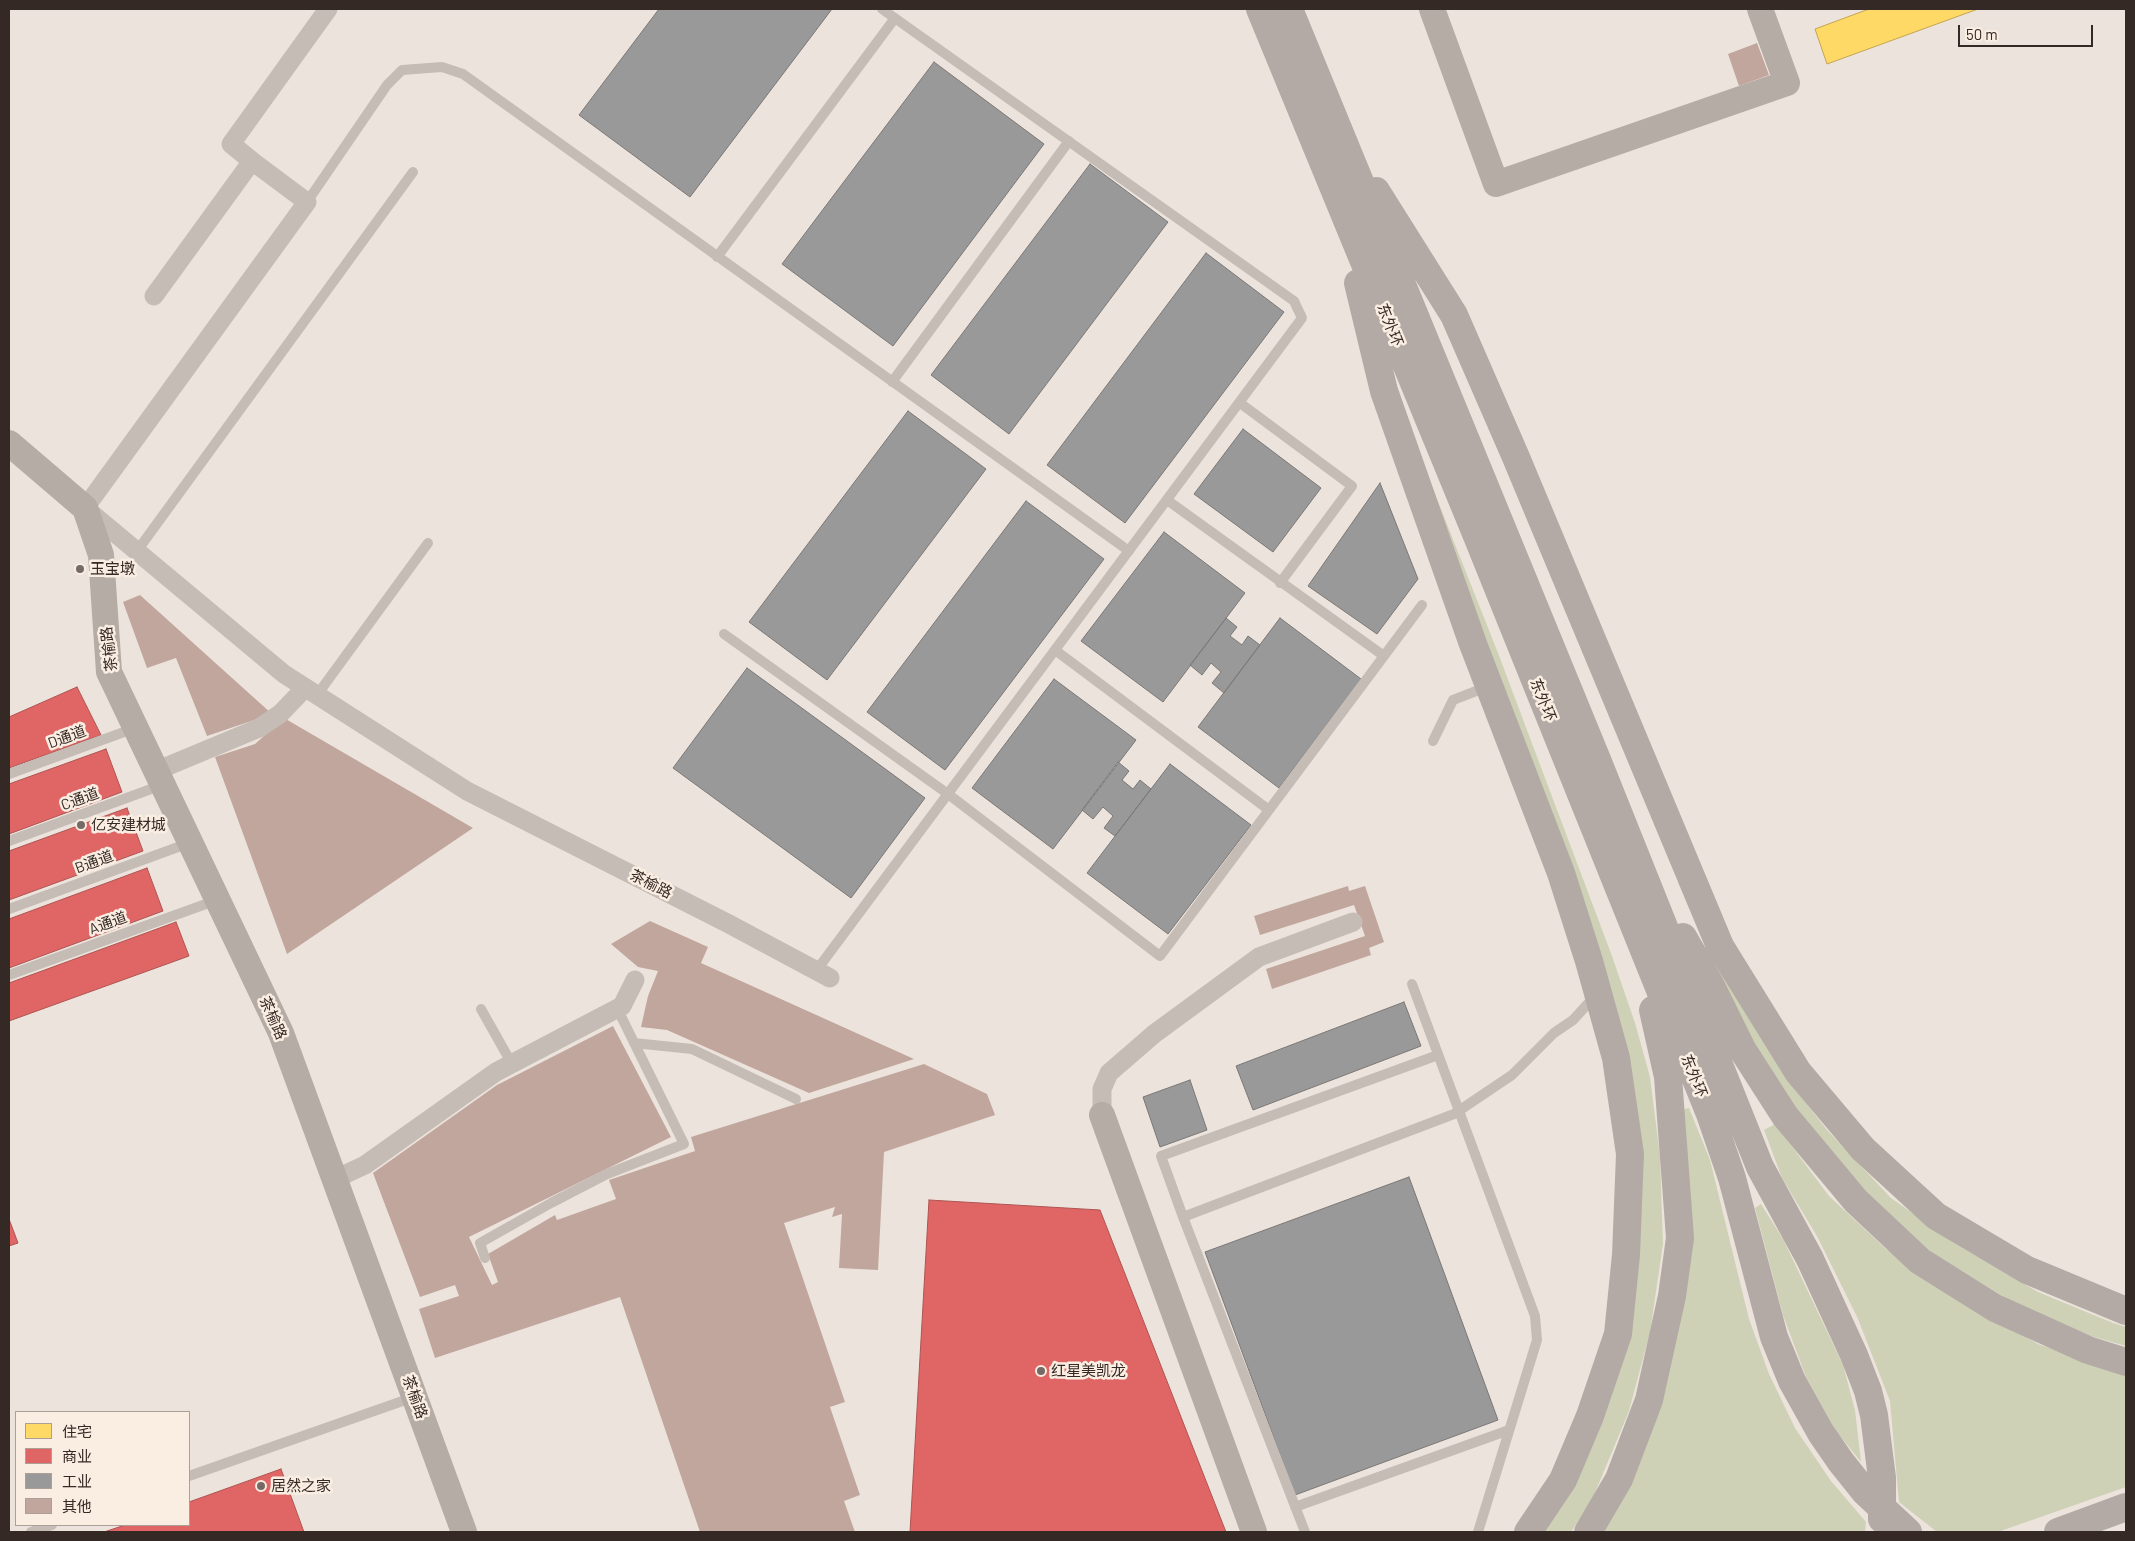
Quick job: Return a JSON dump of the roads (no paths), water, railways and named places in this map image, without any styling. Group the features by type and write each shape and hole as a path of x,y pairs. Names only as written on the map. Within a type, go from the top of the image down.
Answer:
{"main road":[{"name":"东外环","path":"1260,9 1328,139"},
{"name":"东外环","path":"1289,9 1328,139 1608,861 1722,1146 1741,1210 1774,1337 1792,1381 1821,1433 1859,1484 1908,1532"},
{"path":"1328,139 1384,391 1489,686 1561,873 1616,1058 1630,1154 1626,1255 1618,1334 1590,1416 1563,1480 1528,1532"},
{"path":"1328,139 1634,852 1760,1167 1810,1259 1854,1355 1868,1391 1874,1415 1882,1478 1881,1532"},
{"path":"1328,139 1432,277 1454,315 1515,455 1720,946 1798,1072 1863,1149 1936,1216 2027,1270 2126,1311"},
{"path":"1634,852 1710,984 1746,1056 1785,1116 1856,1201 1920,1260 1995,1308 2088,1350 2126,1362"},
{"path":"1588,1532 1619,1479 1650,1400 1672,1296 1680,1238 1668,1077 1655,1016 1608,861"},
{"path":"2058,1532 2126,1507"}],"street":[{"path":"85,508 307,202 231,144 328,9"},
{"path":"1432,9 1496,184 1787,83 1760,9"},
{"path":"154,296 252,161"},
{"name":"茶榆路","path":"9,443 284,674 311,692 467,791 823,974"},
{"name":"茶榆路","path":"85,508 100,555 109,672 281,1033 464,1532"},
{"path":"159,778 260,728 311,692"},
{"path":"1254,1532 1102,1115 1102,1089 1109,1073 1154,1034 1259,957 1353,922"},
{"path":"335,1179 365,1165 496,1072 622,1006 635,980"}],"lane":[{"path":"823,974 948,794 1302,318 1294,301 882,9"},
{"path":"717,257 895,18"},
{"path":"307,202 387,85 402,70 442,67 463,74 1129,551"},
{"path":"892,382 1069,141"},
{"path":"137,551 413,172"},
{"path":"1240,402 1352,486 1280,583"},
{"path":"1167,500 1384,656"},
{"path":"311,692 428,543"},
{"path":"724,634 948,794 1160,956 1422,605"},
{"path":"1055,650 1269,810"},
{"path":"1433,741 1453,700 1489,686"},
{"name":"D通道","path":"9,774 136,728"},
{"name":"C通道","path":"9,841 159,778"},
{"name":"B通道","path":"9,909 190,842"},
{"name":"A通道","path":"9,975 217,900"},
{"path":"1412,984 1535,1316 1537,1340 1478,1532"},
{"path":"1183,1217 1428,1126 1459,1111 1512,1075 1554,1033 1573,1020 1598,993"},
{"path":"485,1258 480,1243 607,1174 684,1144 617,1008"},
{"path":"482,1009 512,1064"},
{"path":"634,1043 692,1049 796,1098"},
{"path":"1305,1532 1161,1156 1438,1055"},
{"path":"190,1476 415,1396"},
{"path":"1295,1507 1509,1430"},
{"path":"31,1532 49,1526"}],"place":[{"name":"玉宝墩","path":"80,569"},
{"name":"亿安建材城","path":"81,825"},
{"name":"红星美凯龙","path":"1041,1371"},
{"name":"居然之家","path":"261,1486"}]}
